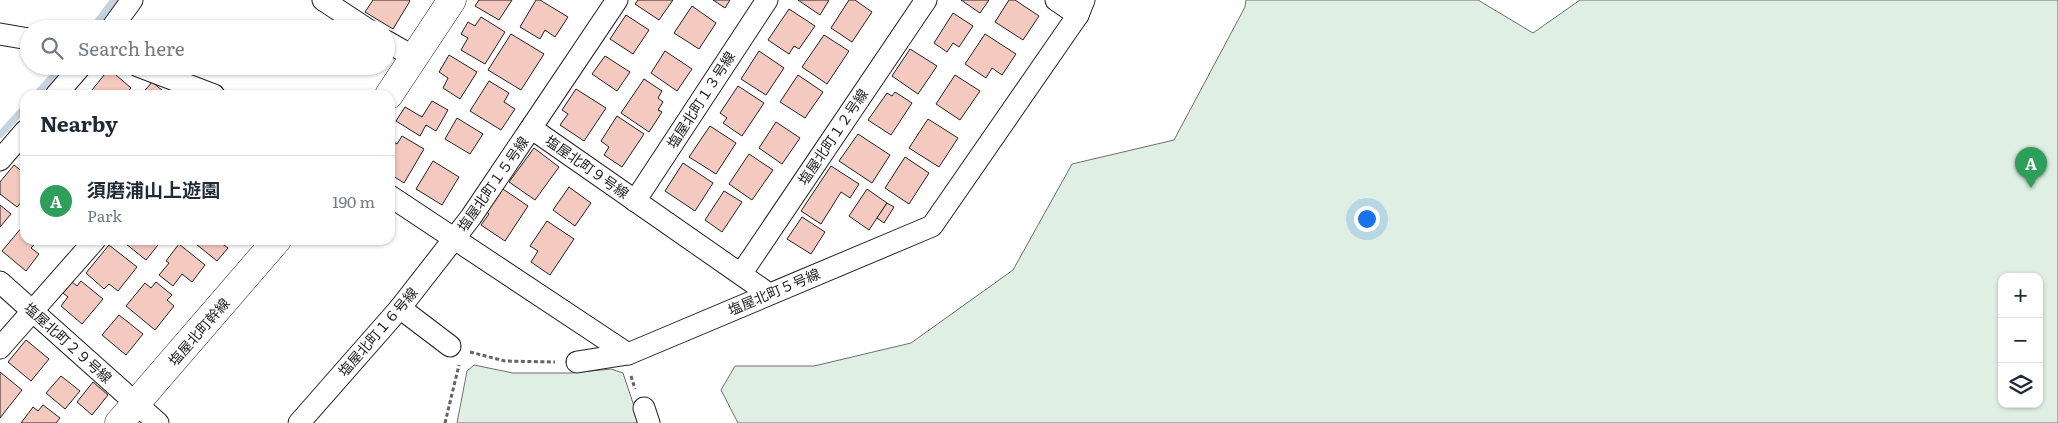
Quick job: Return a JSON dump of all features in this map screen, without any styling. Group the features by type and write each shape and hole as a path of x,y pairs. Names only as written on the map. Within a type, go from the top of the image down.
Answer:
{"street":[{"path":"118,20 132,0"},
{"path":"324,0 354,20"},
{"path":"392,90 452,0"},
{"name":"塩屋北町９号線","path":"617,0 531,128 769,294"},
{"name":"塩屋北町１３号線","path":"635,201 767,0"},
{"name":"塩屋北町１２号線","path":"741,274 926,0"},
{"path":"1056,0 1081,7"},
{"name":"塩屋北町５号線","path":"577,362 628,354 932,226 1081,7"},
{"path":"0,34 20,37"},
{"path":"395,47 414,57"},
{"path":"60,90 73,75"},
{"path":"162,75 201,90"},
{"name":"塩屋北町１５号線","path":"454,239 531,128"},
{"path":"0,160 20,137"},
{"path":"395,199 628,354"},
{"name":"塩屋北町１６号線","path":"299,423 400,308 454,239"},
{"path":"0,348 91,245"},
{"name":"塩屋北町幹線","path":"128,414 273,245"},
{"name":"塩屋北町２９号線","path":"0,282 32,311 128,414 158,423"},
{"path":"400,308 456,348"}],"path":[{"path":"445,423 456,348 505,361 577,362"}],"green space":[{"path":"1246,0 1478,0 1533,33 1580,0 2058,0 2058,423 738,423 721,390 735,366 814,366 911,343 1013,270 1072,164 1174,140 1245,7"},
{"path":"474,365 513,373 571,373 611,369 623,373 639,421 635,423 457,423 467,371"}],"building":[{"path":"373,0 410,1 395,26 395,20 378,20 365,12"},
{"path":"479,0 512,0 499,20 475,6"},
{"path":"536,0 540,0 568,17 555,37 545,30 540,39 520,27"},
{"path":"638,0 673,0 659,20 635,4"},
{"path":"713,0 730,0 725,8"},
{"path":"798,0 829,0 820,15"},
{"path":"849,0 855,0 872,12 852,42 831,28"},
{"path":"961,0 989,0 980,13"},
{"path":"1009,0 1015,0 1039,16 1023,40 995,22"},
{"path":"692,6 716,23 699,49 674,33"},
{"path":"789,9 815,26 799,49 794,46 789,54 768,40"},
{"path":"953,13 973,26 959,47 953,43 947,52 934,43"},
{"path":"626,15 649,30 633,54 610,39"},
{"path":"481,17 505,32 485,64 461,50 468,38 461,34 468,22 475,26"},
{"path":"511,34 544,54 521,90 488,70"},
{"path":"985,34 1016,54 1002,75 992,68 986,78 965,64"},
{"path":"824,35 849,51 827,84 802,67"},
{"path":"910,49 937,66 918,94 892,76"},
{"path":"665,51 692,69 677,91 651,73"},
{"path":"759,51 784,68 766,95 741,79"},
{"path":"449,55 477,72 460,99 443,88 448,78 439,72"},
{"path":"605,56 630,72 617,91 592,74"},
{"path":"104,75 116,75 131,88 129,90 92,90"},
{"path":"798,75 823,92 805,118 780,102"},
{"path":"955,75 980,91 960,120 936,104"},
{"path":"644,79 662,91 658,98 663,102 658,110 662,112 649,132 621,113"},
{"path":"489,81 509,93 504,102 515,109 501,130 470,111"},
{"path":"152,82 162,90 145,90"},
{"path":"738,86 764,103 742,136 723,123 727,118 720,113"},
{"path":"576,89 606,108 584,141 560,125 568,114 562,110"},
{"path":"895,92 912,103 891,135 868,120 887,93 892,96"},
{"path":"432,101 448,110 436,131 426,125 420,136 396,121 405,107 422,117"},
{"path":"617,116 644,134 622,167 604,155 609,147 601,141"},
{"path":"457,118 483,134 470,154 445,139"},
{"path":"928,119 958,138 939,167 909,148"},
{"path":"776,122 800,138 782,164 759,148"},
{"path":"710,126 736,143 716,174 689,157"},
{"path":"858,134 890,155 872,183 839,161"},
{"path":"402,136 424,149 404,183 395,177 395,143 397,144"},
{"path":"534,148 559,167 535,200 509,182"},
{"path":"749,154 773,170 752,200 729,184"},
{"path":"905,157 929,173 909,204 885,188"},
{"path":"433,161 459,177 442,205 416,189"},
{"path":"683,163 713,183 695,211 665,191"},
{"path":"14,165 20,170 20,204 17,207 0,194 0,182"},
{"path":"831,166 859,184 850,198 841,192 821,224 801,211"},
{"path":"500,187 528,206 505,241 481,225 489,214 484,210"},
{"path":"569,187 591,203 575,226 553,210"},
{"path":"867,189 887,203 869,230 849,216"},
{"path":"724,191 742,202 722,232 705,220"},
{"path":"887,203 894,207 884,223 877,218"},
{"path":"0,205 11,214 0,227"},
{"path":"802,217 825,232 811,254 787,239"},
{"path":"547,221 574,239 550,275 531,262 538,251 530,246"},
{"path":"20,230 20,245 34,245 31,248 39,254 26,271 2,251"},
{"path":"109,245 137,267 118,291 109,284 104,289 86,273"},
{"path":"127,245 158,245 146,260"},
{"path":"180,245 205,265 192,282 182,274 173,286 159,275 169,263 166,261"},
{"path":"197,245 224,245 228,248 217,261"},
{"path":"81,281 103,299 82,324 61,306 68,297 63,293 72,282 77,286"},
{"path":"156,282 172,295 167,300 174,306 155,330 126,306 145,283 151,288"},
{"path":"119,315 143,334 126,355 102,335"},
{"path":"26,340 49,359 31,381 8,362"},
{"path":"0,372 22,390 0,418"},
{"path":"61,376 80,391 65,409 46,393"},
{"path":"93,382 108,395 92,415 77,402"},
{"path":"43,405 60,418 56,423 21,423 33,407 38,411"}],"waterway":[{"path":"99,20 114,0"},
{"path":"40,90 54,75"},
{"path":"0,135 20,113"}],"place":[{"name":"須磨浦山上遊園","path":"2031,188"}]}
